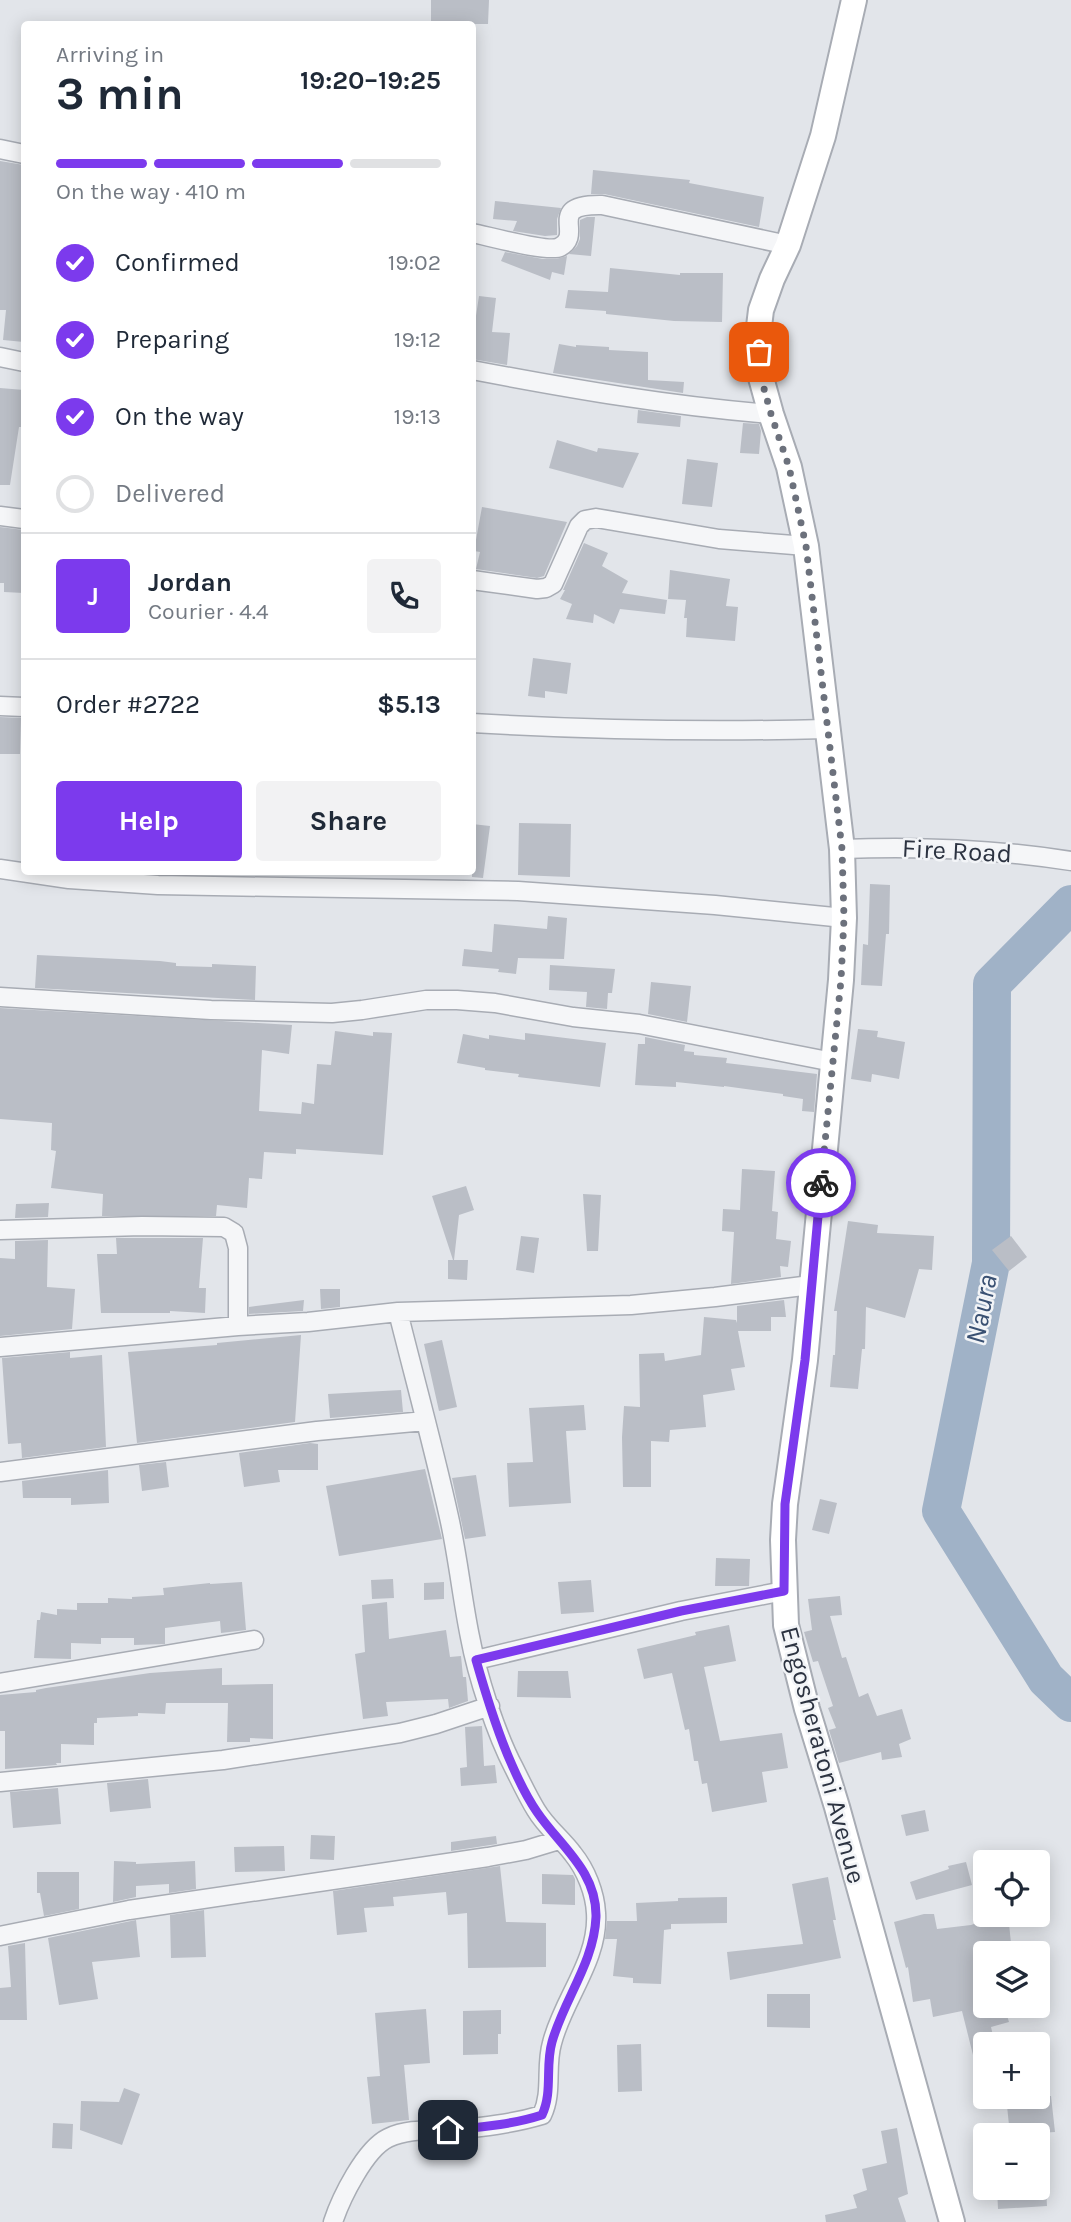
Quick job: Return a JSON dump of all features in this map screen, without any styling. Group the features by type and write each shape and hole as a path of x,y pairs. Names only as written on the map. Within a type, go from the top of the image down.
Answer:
{"street":[{"name":"Engosheratoni Avenue","path":"854,0 830,111 788,245 761,310 758,335 760,374 789,467 806,546 842,849 844,918 805,1360 785,1504 784,1591 786,1625 807,1709 837,1807 952,2222"},
{"path":"0,149 21,153"},
{"path":"476,234 557,248 565,243 569,231 569,214 573,208 582,204 602,205 788,245"},
{"path":"0,357 21,361"},
{"path":"476,371 589,392 707,409 771,414"},
{"path":"0,516 21,519"},
{"path":"476,581 546,588 552,584 579,526 585,520 596,518 719,539 806,546"},
{"path":"0,706 21,708"},
{"path":"476,723 598,730 827,729"},
{"name":"Fire Road","path":"842,849 929,847 1071,861"},
{"path":"0,869 21,872"},
{"path":"41,875 158,885 531,892 715,905 844,918"},
{"path":"0,997 211,1010 332,1013 426,1000 457,1000 639,1024 833,1062"},
{"path":"0,1230 223,1227 234,1233 238,1248 238,1326"},
{"path":"0,1347 398,1312 631,1305 811,1285"},
{"path":"333,2222 340,2202 363,2162 386,2139 412,2130 494,2126 542,2115 547,2105 552,2042 585,1965 596,1916 594,1897 587,1879 574,1855 536,1811 512,1766 489,1706 470,1640 449,1519 398,1312"},
{"path":"0,1472 317,1431 425,1421"},
{"path":"476,1660 681,1611 784,1591"},
{"path":"0,1684 254,1640"},
{"path":"0,1782 223,1760 400,1733 489,1706"},
{"path":"0,1936 129,1910 488,1857 559,1840"}],"building":[{"path":"431,0 489,0 488,24 476,24 476,21 431,21"},
{"path":"0,161 21,164 21,342 3,340 6,310 0,310"},
{"path":"593,170 690,180 689,183 764,197 759,227 604,194 591,194"},
{"path":"495,201 561,208 557,219 557,235 513,231 517,221 493,219"},
{"path":"595,217 591,256 569,254 580,239 580,220"},
{"path":"505,252 543,259 567,256 564,275 552,272 550,280 501,261"},
{"path":"610,268 680,275 723,273 722,322 674,321 565,308 568,290 608,292"},
{"path":"479,296 496,298 492,332 510,333 507,365 476,360"},
{"path":"559,344 648,352 648,380 684,382 683,393 553,373"},
{"path":"0,388 21,390 21,427 10,485 0,485"},
{"path":"638,410 681,416 680,427 637,423"},
{"path":"743,423 759,424 759,454 740,453"},
{"path":"557,440 597,452 598,448 639,453 623,488 549,468"},
{"path":"687,459 718,463 712,507 682,504"},
{"path":"482,507 567,522 544,576 537,578 476,569 480,552 476,551"},
{"path":"0,527 21,530 21,593 4,592 4,583 0,583"},
{"path":"584,543 608,553 602,566 628,581 622,593 667,600 665,614 620,609 614,624 594,614 593,623 566,619 572,604 560,599"},
{"path":"670,570 730,579 726,606 738,607 735,641 686,637 686,600 668,599"},
{"path":"533,658 571,663 567,694 545,691 545,698 528,696"},
{"path":"0,717 21,718 20,754 0,754"},
{"path":"519,823 571,824 570,877 518,875"},
{"path":"476,824 490,826 483,878 472,877 476,875"},
{"path":"870,884 890,885 889,934 886,934 882,986 861,985 863,944 868,945"},
{"path":"548,916 567,918 564,959 518,958 516,974 498,972 499,969 462,966 464,949 492,952 494,924 547,929"},
{"path":"37,955 160,961 176,963 176,966 256,966 255,1000 35,988"},
{"path":"550,965 615,969 612,993 608,993 607,1009 586,1007 587,992 549,990"},
{"path":"651,982 691,986 687,1022 648,1014"},
{"path":"0,1008 292,1025 289,1054 262,1050 259,1111 301,1114 302,1102 314,1104 317,1064 331,1065 335,1031 373,1036 373,1032 392,1033 383,1155 296,1149 296,1154 264,1152 262,1179 249,1178 247,1208 217,1205 216,1216 102,1216 103,1194 51,1188 56,1151 51,1150 52,1123 0,1119"},
{"path":"858,1029 878,1031 877,1037 905,1042 899,1079 872,1074 871,1082 851,1079"},
{"path":"525,1033 606,1043 600,1087 518,1077 519,1074 457,1063 463,1034 489,1039 489,1035 525,1040"},
{"path":"645,1037 685,1045 684,1051 694,1052 694,1055 727,1058 726,1063 817,1074 814,1112 802,1111 803,1099 783,1094 676,1082 676,1087 635,1085 638,1044 645,1044"},
{"path":"742,1169 775,1171 772,1211 778,1212 776,1239 791,1241 788,1267 780,1266 781,1277 731,1284 734,1232 722,1231 723,1209 740,1210"},
{"path":"466,1186 474,1210 459,1215 454,1260 468,1260 467,1280 448,1279 448,1260 453,1260 432,1196"},
{"path":"583,1194 601,1195 598,1251 587,1251"},
{"path":"49,1203 48,1217 15,1218 16,1204"},
{"path":"848,1221 878,1225 877,1233 934,1236 932,1270 919,1269 905,1318 866,1307 865,1349 862,1349 858,1389 830,1387 835,1355 837,1311 834,1311"},
{"path":"521,1236 539,1238 534,1273 516,1270"},
{"path":"1011,1236 1027,1257 1009,1271 992,1250"},
{"path":"116,1238 203,1238 199,1288 206,1288 205,1313 101,1313 97,1254 117,1254"},
{"path":"48,1240 47,1287 75,1289 72,1329 0,1336 0,1258 15,1259 15,1241"},
{"path":"320,1289 340,1289 340,1307 321,1309"},
{"path":"304,1300 303,1311 249,1314 249,1307"},
{"path":"784,1300 786,1317 771,1317 771,1331 738,1331 745,1367 731,1369 735,1390 703,1395 706,1427 670,1430 669,1442 651,1441 651,1487 623,1487 624,1406 640,1407 639,1354 664,1353 665,1361 701,1355 704,1317 736,1320 737,1323 737,1306"},
{"path":"301,1335 295,1422 137,1443 128,1352"},
{"path":"442,1340 457,1407 439,1411 424,1344"},
{"path":"70,1352 70,1358 102,1355 106,1447 22,1458 21,1443 8,1444 2,1358"},
{"path":"401,1390 403,1412 330,1418 328,1394"},
{"path":"584,1405 586,1430 566,1431 571,1503 509,1507 507,1463 533,1462 529,1408"},
{"path":"318,1444 318,1470 278,1470 280,1482 244,1487 239,1453"},
{"path":"166,1462 169,1487 142,1491 139,1465"},
{"path":"425,1469 442,1539 339,1556 326,1486"},
{"path":"108,1470 109,1503 71,1505 71,1498 23,1498 22,1481"},
{"path":"476,1475 486,1536 465,1539 452,1478"},
{"path":"820,1499 837,1503 829,1534 812,1530"},
{"path":"716,1558 750,1559 749,1586 715,1586"},
{"path":"393,1579 394,1598 372,1599 371,1580"},
{"path":"591,1580 594,1612 561,1614 558,1582"},
{"path":"242,1582 246,1630 221,1633 220,1621 165,1628 165,1644 134,1645 134,1638 101,1638 101,1644 71,1643 71,1659 34,1658 37,1620 40,1620 41,1612 57,1615 57,1609 77,1610 77,1603 108,1603 108,1598 132,1599 164,1595 163,1588"},
{"path":"444,1582 444,1599 424,1600 424,1583"},
{"path":"840,1596 842,1615 830,1616 842,1658 846,1657 859,1697 868,1693 877,1716 902,1709 911,1739 899,1744 902,1757 882,1760 881,1752 839,1763 829,1730 836,1728 828,1708 833,1706 818,1661 813,1662 804,1632 812,1630 808,1599"},
{"path":"387,1602 389,1639 446,1630 450,1657 461,1656 468,1701 449,1708 448,1699 386,1702 388,1716 363,1719 355,1654 365,1652 362,1605"},
{"path":"729,1625 736,1661 704,1667 720,1741 782,1733 788,1768 762,1772 767,1802 712,1812 707,1783 702,1784 698,1761 694,1761 689,1729 685,1730 672,1673 644,1679 637,1649"},
{"path":"222,1668 222,1685 273,1684 273,1739 250,1738 250,1742 227,1742 228,1703 166,1703 165,1714 138,1713 138,1716 97,1718 97,1723 94,1723 94,1745 61,1744 61,1763 56,1763 57,1765 5,1769 5,1731 0,1731 0,1695 36,1692 46,1688 150,1673"},
{"path":"518,1671 568,1671 571,1698 517,1697"},
{"path":"482,1726 484,1766 495,1765 497,1783 461,1786 460,1768 467,1767 465,1727"},
{"path":"148,1779 151,1808 110,1812 107,1783"},
{"path":"58,1788 61,1824 13,1828 10,1792"},
{"path":"925,1810 929,1831 906,1836 901,1815"},
{"path":"311,1835 335,1836 334,1860 310,1859"},
{"path":"496,1836 497,1844 451,1851 451,1842"},
{"path":"284,1846 285,1871 235,1872 234,1847"},
{"path":"114,1861 136,1864 195,1861 196,1889 169,1893 169,1884 136,1886 136,1897 113,1902"},
{"path":"966,1862 972,1885 916,1900 910,1882 949,1869 948,1866"},
{"path":"500,1866 506,1922 546,1923 546,1967 468,1968 467,1913 448,1915 446,1892 393,1897 394,1906 364,1908 367,1932 337,1935 333,1891"},
{"path":"37,1872 79,1872 79,1909 44,1916 40,1893 37,1893"},
{"path":"542,1874 573,1875 575,1905 542,1904"},
{"path":"828,1877 841,1958 730,1980 727,1952 803,1944 792,1884"},
{"path":"727,1897 727,1923 671,1924 671,1929 664,1930 661,1984 633,1983 633,1978 613,1976 617,1939 605,1939 607,1921 637,1921 636,1903 678,1901 678,1898"},
{"path":"204,1910 206,1957 171,1958 170,1915"},
{"path":"934,1914 937,1929 973,1924 973,1927 1009,1927 1011,1941 973,1941 973,2018 1008,2018 1009,2022 991,2027 992,2032 973,2032 973,2055 962,2011 933,2017 930,1999 913,2002 908,1967 906,1968 894,1922"},
{"path":"136,1920 140,1957 92,1962 98,1999 59,2005 48,1938"},
{"path":"25,1943 27,2020 0,2020 0,1988 11,1987 8,1946"},
{"path":"767,1994 810,1994 810,2028 767,2027"},
{"path":"426,2009 430,2063 404,2065 409,2120 372,2124 367,2077 380,2076 375,2013"},
{"path":"501,2010 498,2054 463,2055 463,2011"},
{"path":"641,2044 642,2091 618,2092 617,2045"},
{"path":"124,2088 140,2094 122,2145 80,2130 81,2101 119,2102"},
{"path":"1051,2096 1055,2132 1050,2132 1050,2123 1009,2123 1007,2109 1050,2109"},
{"path":"53,2123 73,2124 72,2149 52,2148"},
{"path":"897,2128 908,2194 898,2198 906,2222 826,2222 825,2215 857,2208 853,2195 867,2190 862,2169 887,2163 881,2131"},
{"path":"998,2200 1047,2200 1047,2206 998,2209"}],"waterway":[{"name":"Naura","path":"1071,904 992,984 991,1263 941,1511 1046,1679 1071,1703"}],"way so far":[{"path":"759,352 760,374 789,467 806,546 842,849 844,918 841,980 821,1183"}],"route":[{"path":"448,2130 494,2126 542,2115 547,2105 552,2042 585,1965 596,1916 594,1897 574,1855 536,1811 512,1766 489,1706 476,1660 681,1611 784,1591 785,1504 805,1360 821,1183"}]}
